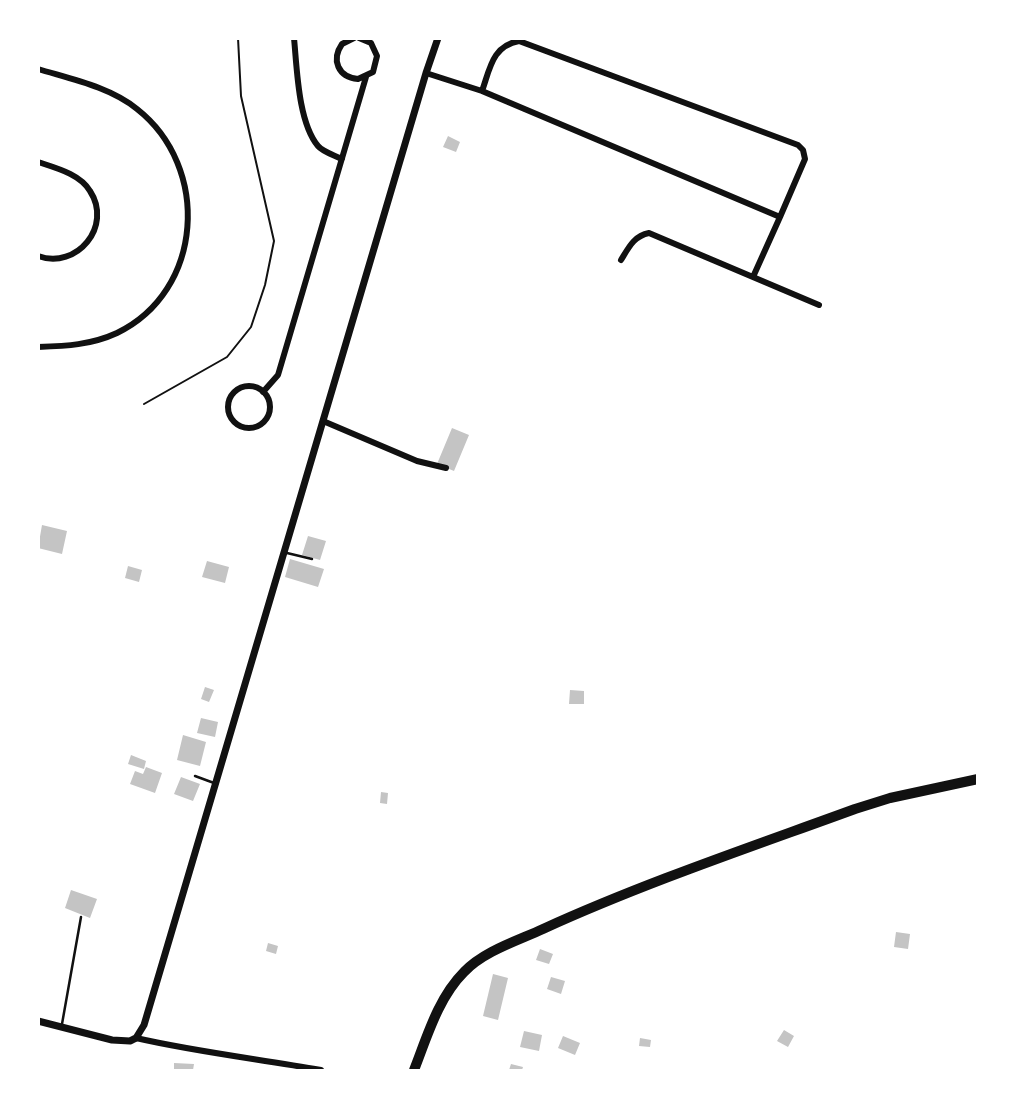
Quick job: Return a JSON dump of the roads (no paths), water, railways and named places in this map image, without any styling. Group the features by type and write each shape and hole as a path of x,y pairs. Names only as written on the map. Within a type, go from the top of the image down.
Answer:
{"main road":[{"path":"414,1070 436,1015 451,987 468,968 492,953 605,903 855,809 890,798 978,779"}],"street":[{"path":"294,38 298,90 309,131 319,148 342,159"},
{"path":"354,38 342,44 338,50 338,67 350,78 366,77 373,72 377,56 371,43 359,38"},
{"path":"38,1021 111,1040 130,1041 136,1038 145,1025 438,38"},
{"path":"482,91 495,55 505,44 519,41 799,145 805,159 753,277"},
{"path":"38,69 102,89 137,108 163,136 182,170 189,212 185,248 168,288 147,312 117,333 78,346 38,347"},
{"path":"426,74 482,91 780,218"},
{"path":"262,392 278,375 366,77"},
{"path":"38,162 75,177 90,191 97,211 96,227 89,242 79,251 64,258 38,256"},
{"path":"621,260 640,234 649,233 819,305"},
{"path":"249,387 262,392 269,405 265,421 250,428 234,423 228,407 234,392 249,387"},
{"path":"323,421 417,461 446,468"},
{"path":"136,1038 321,1070"}],"lane":[{"path":"284,552 312,559"},
{"path":"195,776 217,784"},
{"path":"62,1027 81,917"}]}
